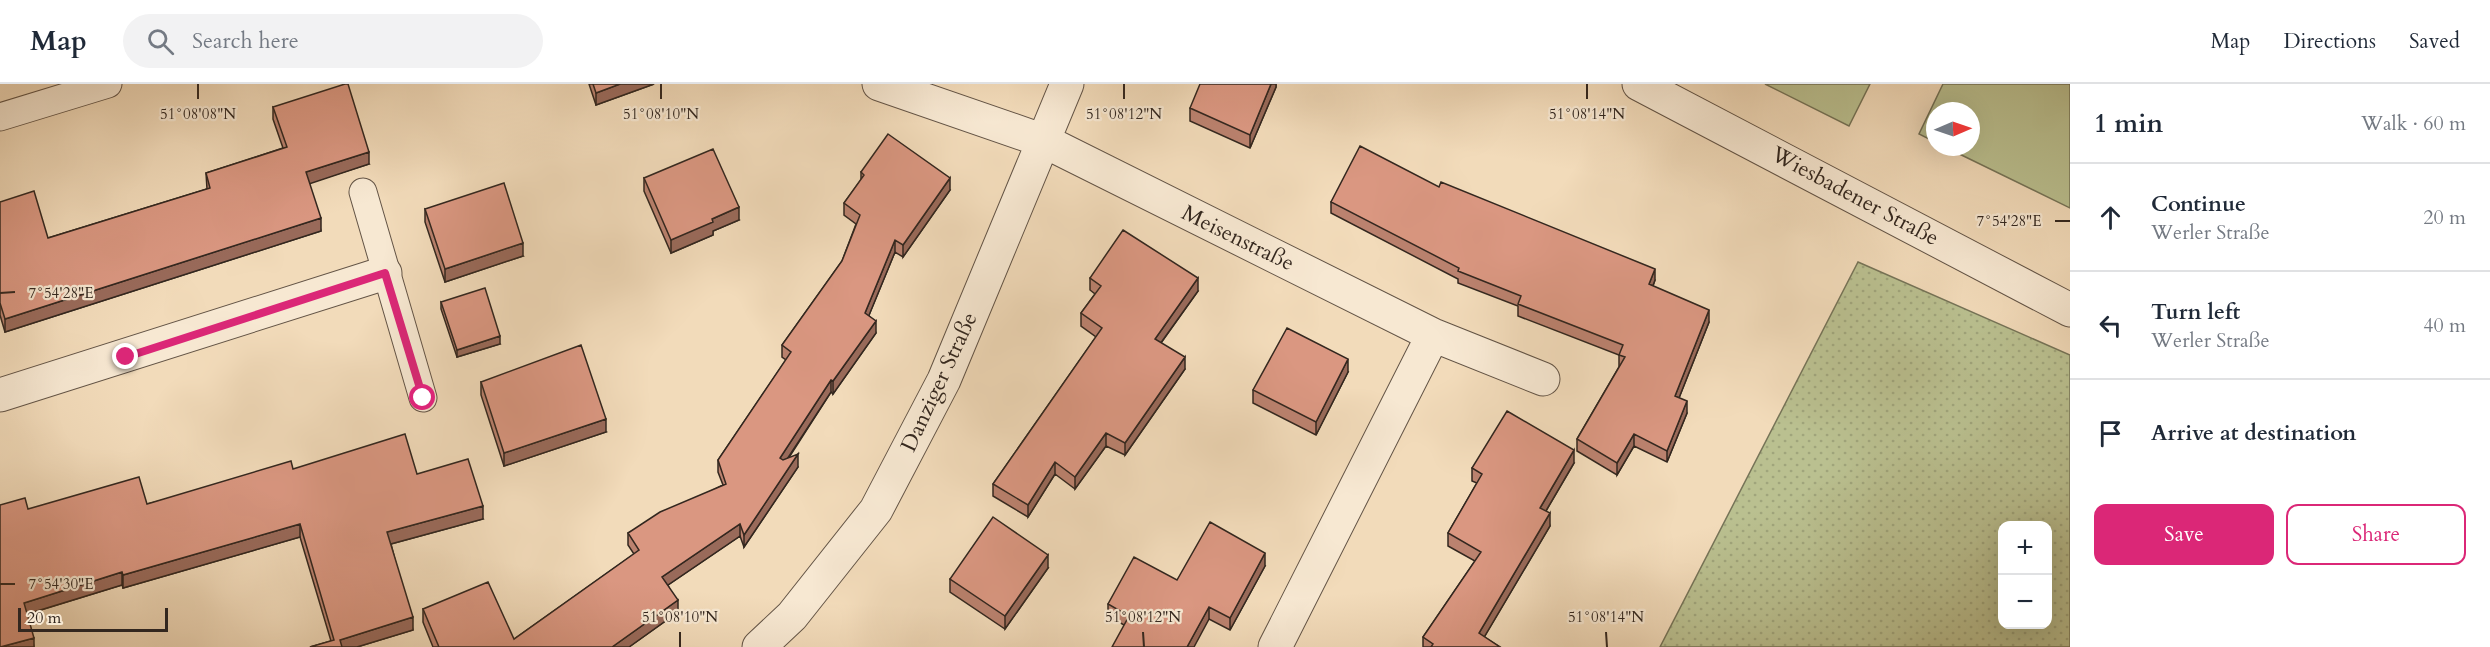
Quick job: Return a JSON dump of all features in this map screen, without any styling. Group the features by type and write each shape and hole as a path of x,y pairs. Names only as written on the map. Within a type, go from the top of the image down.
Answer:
{"street":[{"name":"Meisenstraße","path":"879,84 1044,141 1433,335 1543,379"},
{"name":"Danziger Straße","path":"759,647 792,616 876,510 944,380 1067,84"},
{"name":"Wiesbadener Straße","path":"1639,84 2070,310"},
{"path":"0,395 385,273"},
{"path":"1275,647 1433,335"}],"lane":[{"path":"0,117 108,84"},
{"path":"363,192 423,398"}],"green space":[{"path":"1765,84 1870,84 1849,126"},
{"path":"1943,84 2070,84 2070,208 1963,156 1980,156 1980,102 1934,102"},
{"path":"1926,119 1926,138 1919,134"},
{"path":"1858,262 2070,355 2070,647 1660,647"}],"building":[{"path":"348,84 369,152 306,172 321,218 5,319 0,303 0,202 34,191 48,238 210,188 206,173 287,147 273,107"},
{"path":"593,84 620,84 596,93"},
{"path":"1200,84 1271,84 1250,135 1190,108"},
{"path":"888,134 950,178 903,245 895,240 865,313 876,321 833,381 831,380 780,458 783,460 798,454 744,535 740,524 662,577 678,600 612,647 439,647 423,609 488,582 514,639 639,550 628,533 660,512 726,484 718,460 791,352 782,345 842,261 860,215 844,203 864,175 861,172"},
{"path":"1360,146 1439,187 1441,182 1655,269 1649,284 1709,310 1675,396 1687,401 1667,451 1634,434 1617,463 1577,439 1625,357 1619,355 1623,345 1518,304 1521,296 1458,271 1459,268 1331,202"},
{"path":"713,149 739,207 712,219 713,222 671,240 644,178"},
{"path":"504,183 523,243 445,269 425,209"},
{"path":"1123,230 1198,278 1155,339 1185,357 1125,443 1106,433 1075,477 1055,462 1028,505 993,484 1102,328 1081,313 1101,286 1090,278"},
{"path":"485,288 500,336 457,350 441,302"},
{"path":"1287,328 1348,359 1316,422 1253,390"},
{"path":"581,345 606,419 504,453 481,382"},
{"path":"1507,411 1574,450 1540,508 1550,513 1479,633 1500,647 1431,647 1433,644 1423,637 1481,552 1448,533 1482,474 1472,468"},
{"path":"405,434 417,474 468,459 483,506 387,532 413,617 340,640 342,647 310,647 334,640 300,524 123,575 122,572 24,603 34,638 0,647 0,505 25,498 28,509 139,477 147,504 291,461 293,469"},
{"path":"993,517 1048,555 1005,616 950,579"},
{"path":"1210,522 1265,553 1230,618 1209,607 1187,647 1112,647 1129,616 1108,604 1134,557 1177,580"}],"route":[{"path":"126,357 385,273 423,398"}]}
